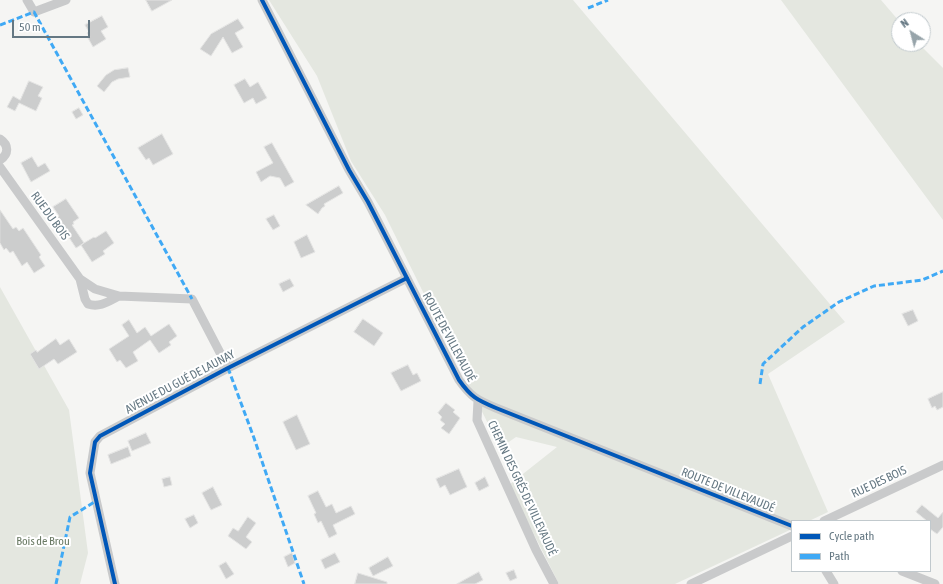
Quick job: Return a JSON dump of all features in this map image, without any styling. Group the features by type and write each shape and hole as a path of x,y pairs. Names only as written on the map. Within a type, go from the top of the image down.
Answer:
{"street":[{"path":"28,0 34,12 66,0"},
{"name":"ROUTE DE VILLEVAUDÉ","path":"262,0 459,380 468,392 478,401 791,526"},
{"path":"0,139 5,144 7,151 4,157 0,160"},
{"name":"RUE DU BOIS","path":"0,167 80,279 95,289 119,296 192,298 228,368"},
{"name":"AVENUE DU GUÉ DE LAUNAY","path":"115,584 90,473 96,442 100,436 228,368 407,278"},
{"name":"RUE DU BOIS","path":"80,279 85,299 88,304 95,306 103,304 119,296"},
{"name":"CHEMIN DES GRÉS DE VILLEVAUDÉ","path":"478,401 477,420 536,550 554,584"},
{"name":"RUE DES BOIS","path":"826,520 943,465"},
{"path":"692,584 791,536"},
{"path":"827,572 834,584"},
{"path":"905,572 935,584"}],"green space":[{"path":"269,0 573,0 845,322 768,374 828,512 811,520 791,520 791,529 675,584 559,584 509,485 557,447 516,437 500,448 385,215 351,161 317,76"},
{"path":"781,0 881,0 891,12 891,52 927,52 943,68 943,220"},
{"name":"Bois de Brou","path":"0,287 69,410 88,553 80,584 0,584"}],"building":[{"path":"146,0 172,0 152,11"},
{"path":"102,16 108,27 101,31 106,39 93,47 88,38 90,37 87,33 89,32 85,25"},
{"path":"238,19 244,28 235,33 243,47 232,53 223,37 211,56 200,49 211,34"},
{"path":"128,68 130,77 118,79 112,82 104,92 97,86 106,75 114,70"},
{"path":"245,79 250,87 258,82 267,98 256,104 253,98 244,103 234,85"},
{"path":"29,81 43,87 38,96 42,98 36,111 19,103 15,111 7,107 13,96 20,100"},
{"path":"79,108 83,115 76,119 72,112"},
{"path":"162,134 173,154 153,165 149,158 146,160 138,148"},
{"path":"272,143 294,182 285,187 280,178 270,176 261,182 256,172 273,163 264,147"},
{"path":"32,157 38,167 45,163 50,171 31,182 21,163"},
{"path":"339,186 343,193 324,204 325,206 318,214 306,205"},
{"path":"66,199 79,218 73,222 74,224 72,225 84,243 76,248 64,230 61,232 53,219 59,216 53,207"},
{"path":"0,210 13,229 16,227 19,231 23,228 41,255 39,257 45,266 34,273 27,262 22,266 13,251 10,253 6,248 4,250 0,243"},
{"path":"274,215 280,226 273,230 266,219"},
{"path":"106,231 114,243 103,251 105,254 92,262 81,245 94,237 95,238"},
{"path":"307,235 315,252 301,258 294,242"},
{"path":"290,279 294,286 283,292 279,284"},
{"path":"913,310 918,321 908,326 902,314"},
{"path":"363,319 383,333 374,346 354,332"},
{"path":"129,320 137,333 145,327 151,336 169,324 177,336 169,342 171,345 159,353 150,340 133,352 138,361 126,368 120,360 117,362 109,349 129,336 122,325"},
{"path":"56,339 60,345 69,339 77,352 58,364 54,359 39,369 30,354 36,350 37,352"},
{"path":"408,365 413,375 417,373 421,381 401,391 391,373"},
{"path":"943,392 943,407 937,410 935,406 932,408 928,399"},
{"path":"446,403 455,410 453,412 460,418 449,434 441,428 445,424 440,420 442,417 438,413"},
{"path":"297,415 310,444 296,450 283,422"},
{"path":"146,433 151,443 132,451 128,441"},
{"path":"128,447 131,456 111,464 108,455"},
{"path":"459,469 467,487 450,495 445,485 440,488 436,479"},
{"path":"170,477 172,485 164,487 162,479"},
{"path":"485,477 489,486 479,491 475,483"},
{"path":"213,487 222,505 211,510 202,493"},
{"path":"318,491 326,507 332,504 336,513 351,506 355,514 333,525 337,534 329,538 321,521 318,523 314,514 316,513 308,496"},
{"path":"922,505 938,518 943,512 943,527 937,534 931,530 931,520 926,520 916,512"},
{"path":"194,515 198,523 190,528 185,519"},
{"path":"248,517 256,523 246,537 252,542 246,549 228,536 233,528 238,531"},
{"path":"292,553 295,563 288,567 284,557"},
{"path":"335,553 340,562 325,569 321,560"},
{"path":"388,557 393,566 373,576 369,568"},
{"path":"226,562 234,574 226,579 219,566"},
{"path":"514,570 517,578 510,581 506,573"},
{"path":"479,572 483,580 475,584 457,584"},
{"path":"358,573 387,582 387,584 355,584"}],"marked path":[{"path":"588,8 608,0"},
{"path":"0,25 34,12 192,299"},
{"path":"760,384 763,364 803,327 839,302 874,286 922,280 943,271"},
{"path":"228,368 254,438 304,584"},
{"path":"56,584 70,517 96,501"}],"cycle path":[{"path":"262,0 459,380 471,394 479,400 496,408 791,526"},
{"path":"115,584 90,473 95,442 100,436 228,368 407,278"}]}
